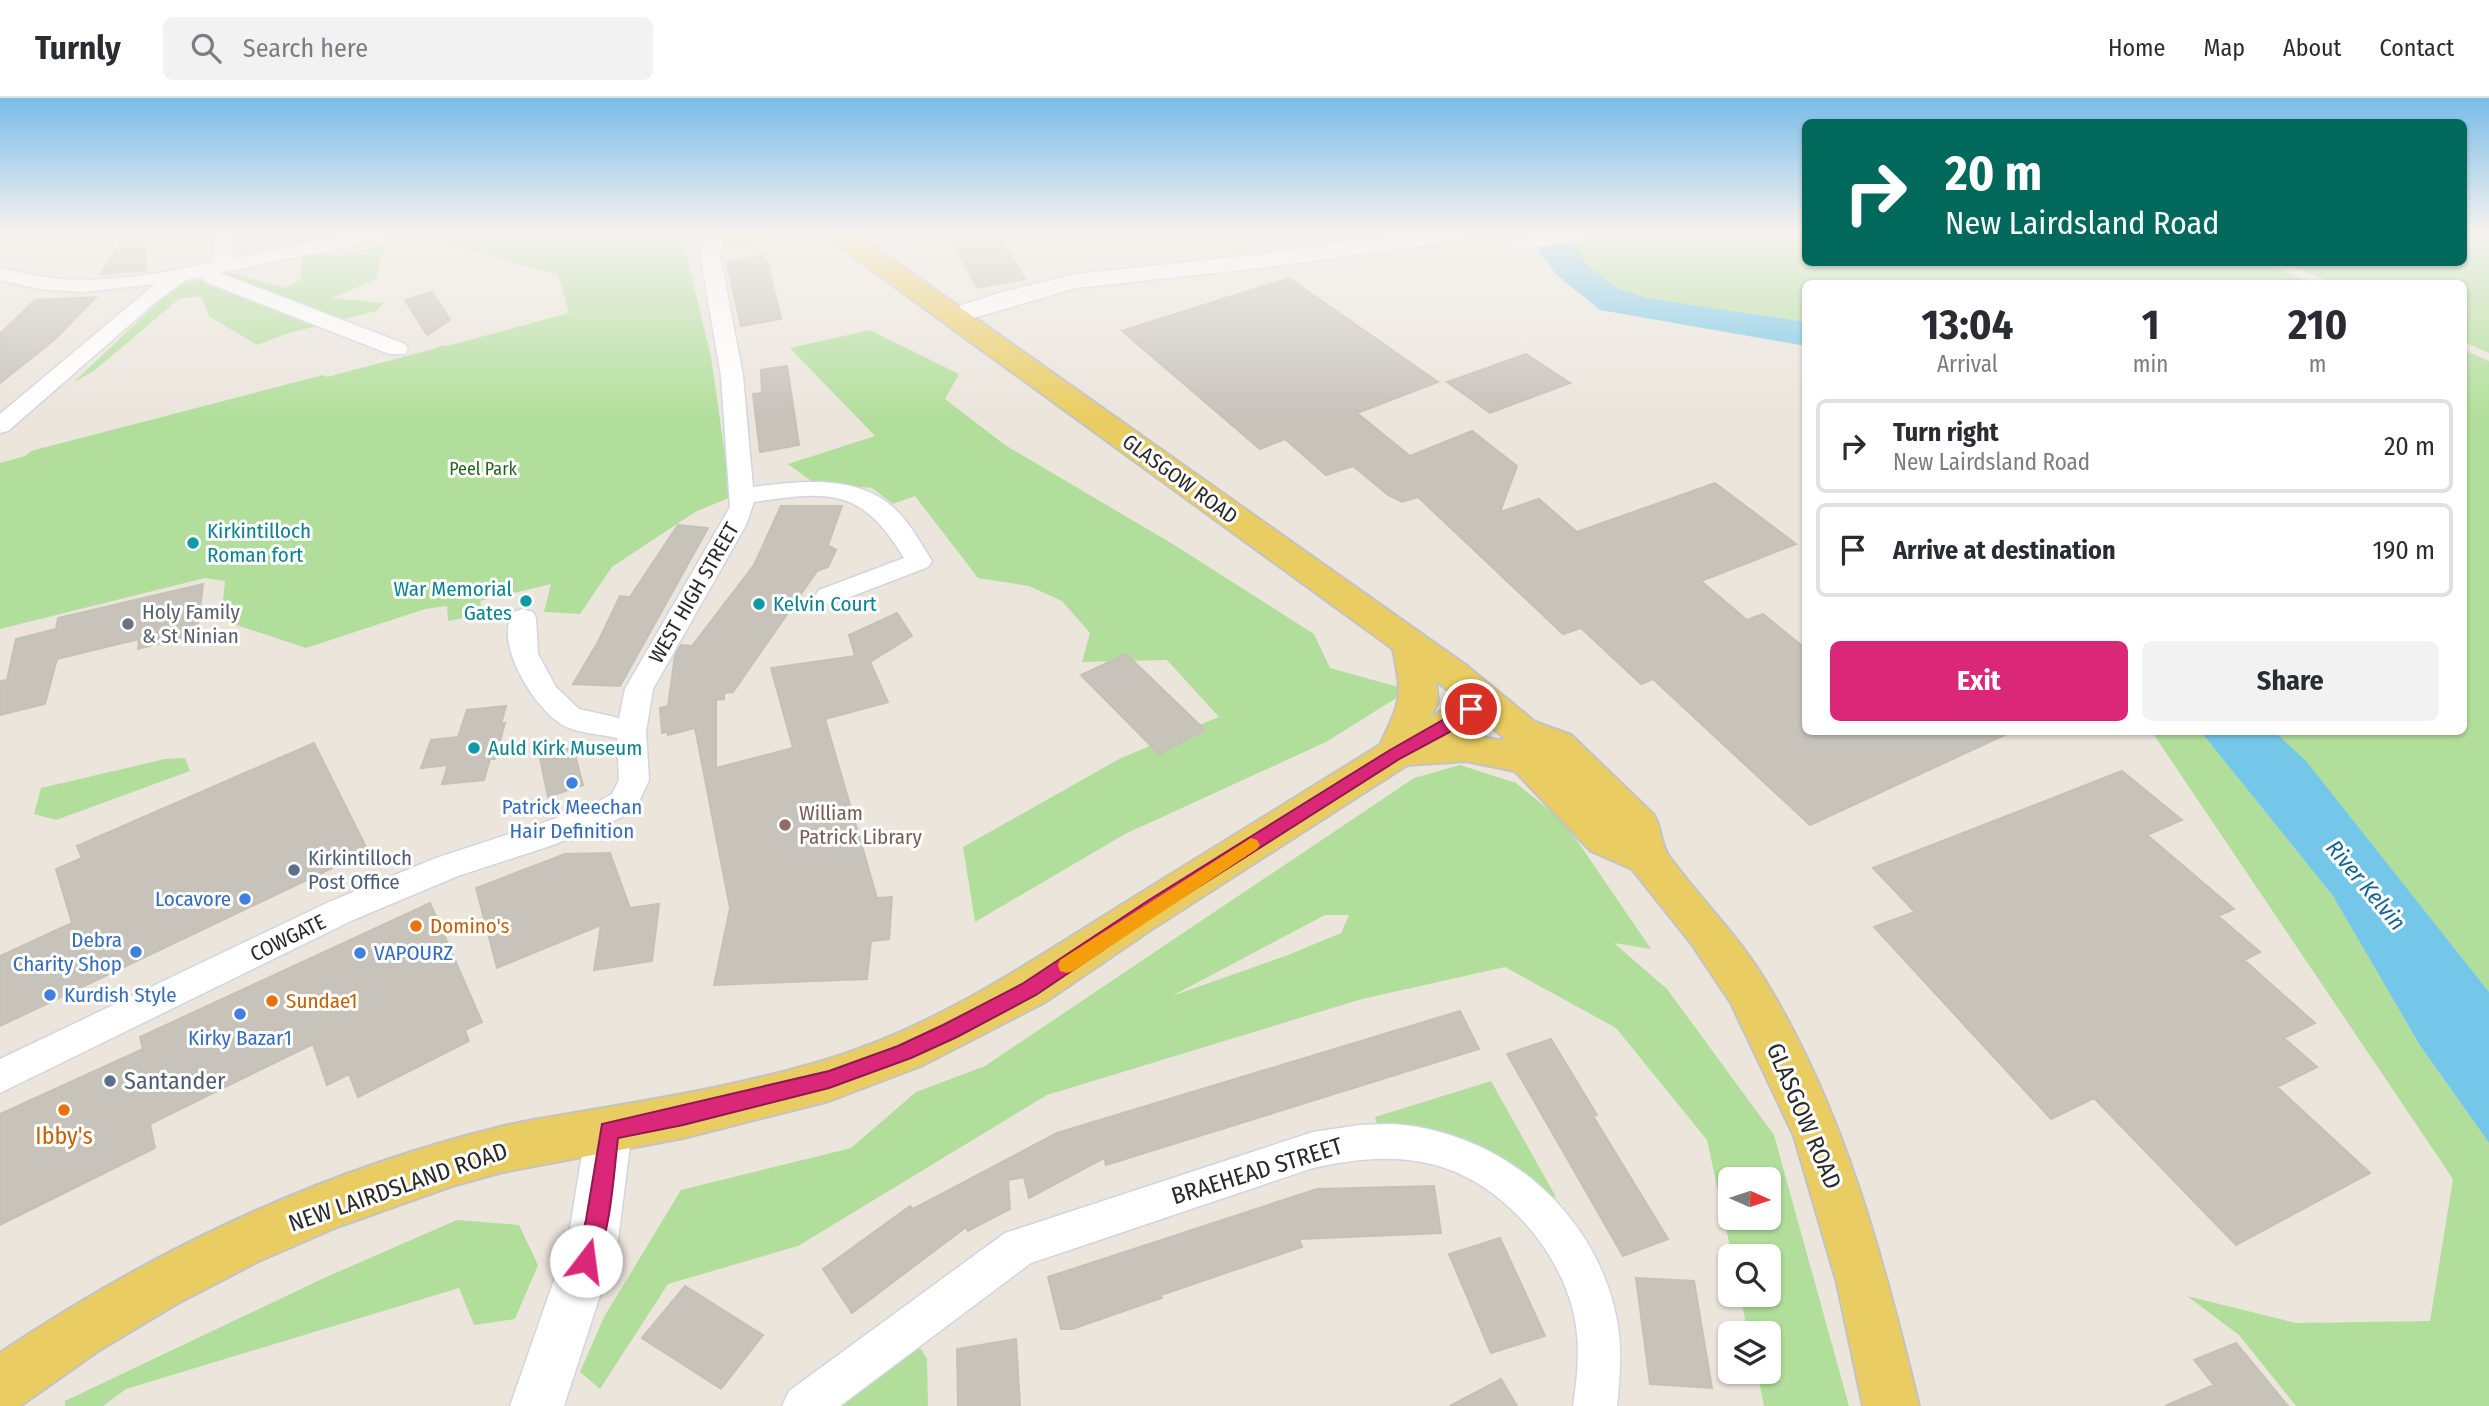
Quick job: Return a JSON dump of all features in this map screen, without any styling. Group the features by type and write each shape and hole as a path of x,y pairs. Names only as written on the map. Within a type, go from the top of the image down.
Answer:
{"main road":[{"name":"GLASGOW ROAD","path":"922,294 1410,643 1484,700 1605,839 1647,858 1706,931 1747,990 1818,1136 1863,1283 1891,1406"},
{"path":"1395,754 1419,702 1418,681 1410,643"},
{"name":"NEW LAIRDSLAND ROAD","path":"0,1386 79,1332 159,1284 242,1243 328,1206 481,1154 683,1116 829,1080 904,1052 950,1031 1029,989 1134,919 1395,754 1442,729 1484,700"},
{"path":"1395,754 1466,747 1525,746"}],"street":[{"path":"0,426 156,294"},
{"path":"254,294 397,349"},
{"name":"WEST HIGH STREET","path":"624,802 634,780 631,731 639,690 734,526 742,507 732,376 731,294"},
{"path":"953,316 1030,294"},
{"path":"742,496 807,488 856,494 886,513 919,561 828,596"},
{"path":"523,618 524,654 544,693 570,717 631,731"},
{"name":"COWGATE","path":"0,1077 341,911 447,867 551,833 624,802"},
{"path":"537,1406 593,1240 609,1130"},
{"name":"BRAEHEAD STREET","path":"804,1406 1019,1247 1313,1150 1351,1142 1394,1142 1440,1148 1482,1165 1518,1190 1551,1222 1575,1259 1592,1301 1601,1352 1595,1406"}],"green space":[{"path":"167,294 341,294 332,298 384,303 376,311 289,333 257,345 209,316 201,296 179,299 95,370 74,382"},
{"name":"Peel Park","path":"564,294 696,294 711,357 731,497 695,512 612,567 580,614 544,612 551,584 480,601 483,614 448,621 447,606 425,609 306,648 221,620 225,581 205,578 0,629 0,463 25,456 31,451 569,313"},
{"path":"1635,294 1802,294 1802,321"},
{"path":"2467,294 2489,294 2489,353 2467,343"},
{"path":"870,330 959,374 945,399 1005,445 1176,546 1314,634 1330,668 1409,690 1326,742 1125,834 975,922 963,847 1121,758 1219,717 1167,660 1082,662 1090,633 1062,601 1029,586 978,578 915,496 893,504 872,488 814,483 788,464 875,436 790,348"},
{"path":"2467,351 2489,361 2489,992 2306,762 2278,735 2467,735"},
{"path":"2154,735 2203,735 2333,896 2419,1044 2489,1143 2489,1406 2296,1406 2239,1335 2187,1296 2296,1323 2430,1321 2453,1179"},
{"path":"185,758 190,771 56,820 34,814 41,788 165,759"},
{"path":"1460,765 1516,783 1565,823 1651,949 1614,943 1667,989 1774,1135 1849,1406 1764,1406 1759,1384 1781,1384 1781,1321 1745,1321 1743,1307 1781,1307 1781,1244 1729,1244 1726,1230 1782,1230 1782,1167 1718,1167 1718,1191 1707,1140 1616,1028 1505,967 1362,999 1047,1095 798,1246 668,1284 600,1389 580,1372 604,1317 681,1190 851,1148 916,1092 985,1066 1414,778","holes":["1325,915 1349,915 1341,933 1288,955 1172,996"]},
{"path":"1491,1081 1556,1197 1550,1198 1493,1157 1462,1140 1426,1130 1377,1124 1375,1117"},
{"path":"457,1220 519,1225 538,1265 515,1319 474,1325 459,1288 126,1389 103,1406 65,1406 65,1401 324,1278"},
{"path":"919,1346 927,1359 928,1406 842,1406"}],"water":[{"path":"1580,294 1635,294 1802,321 1802,345 1600,310"},
{"name":"River Kelvin","path":"2203,735 2278,735 2306,761 2489,992 2489,1143 2419,1044 2333,896"}],"building":[{"path":"433,294 450,320 427,335 405,300"},
{"path":"734,294 775,294 781,319 741,326"},
{"path":"1238,294 1312,294 1438,382 1357,413 1410,456 1472,431 1517,466 1500,512 1539,499 1577,532 1715,483 1796,544 1701,581 1747,620 1763,614 1802,646 1802,735 2005,735 1810,825 1653,679 1641,684 1581,628 1563,634 1418,497 1402,502 1388,495 1353,466 1326,475 1285,439 1260,449 1122,331"},
{"path":"96,297 54,340 0,383 0,334 35,300"},
{"path":"1526,354 1570,383 1490,413 1447,382"},
{"path":"787,366 799,445 760,452 753,394 762,393 761,370"},
{"path":"781,506 842,506 828,545 836,550 828,567 817,571 733,692 724,693 724,699 716,700 716,768 793,748 771,668 855,656 849,635 897,613 912,636 870,662 888,702 825,719 877,898 892,897 889,939 871,941 867,979 714,985 730,908 695,728 668,735 668,732 662,733 660,708 668,706 675,655 681,645 692,646 754,565"},
{"path":"678,525 708,528 620,686 573,684 598,642 620,596 630,597"},
{"name":"Holy Family & St Ninian","path":"203,584 197,634 138,649 139,639 57,659 45,704 0,715 0,681 7,680 16,639 56,629 58,618"},
{"path":"1126,654 1205,730 1159,754 1081,675"},
{"name":"Auld Kirk Museum","path":"506,706 501,724 505,723 495,759 490,759 484,780 442,784 448,765 421,768 431,740 458,737 467,710"},
{"path":"314,743 368,851 0,1026 0,956 72,923 56,869 82,858 77,846"},
{"path":"573,747 583,785 548,797 540,758"},
{"path":"2122,771 2182,820 2147,835 2234,909 2218,916 2260,952 2244,960 2315,1023 2284,1038 2317,1067 2277,1087 2370,1173 2236,1245 2094,1098 2051,1119 1874,927 1915,912 1873,868"},
{"path":"610,853 630,908 659,904 652,961 594,970 601,925 497,968 476,888 565,854"},
{"path":"430,903 482,1022 465,1030 469,1041 358,1097 349,1074 327,1085 313,1044 150,1124 155,1148 0,1225 0,1114 143,1049 140,1037"},
{"path":"1460,1011 1479,1049 1106,1165 1104,1158 1029,1198 1024,1177 1008,1180 1010,1209 968,1231 966,1227 852,1313 823,1269 910,1206 913,1209 1057,1133"},
{"path":"1551,1039 1597,1115 1593,1116 1668,1239 1623,1256 1507,1054"},
{"path":"1434,1186 1441,1233 1299,1239 1302,1247 1161,1295 1162,1298 1072,1329 1061,1329 1048,1277 1317,1189"},
{"path":"1500,1238 1545,1336 1491,1353 1449,1254"},
{"path":"1636,1278 1694,1281 1712,1388 1650,1384"},
{"path":"685,1286 763,1335 721,1389 642,1338"},
{"path":"1016,1339 1020,1406 958,1406 957,1349"},
{"path":"2236,1343 2288,1406 2165,1406 2214,1385 2194,1360"},
{"path":"1501,1379 1517,1406 1450,1406"}],"slow traffic":[{"path":"1067,965 1251,845"}],"place":[{"name":"Kirkintilloch Roman fort","path":"193,543"},
{"name":"War Memorial Gates","path":"526,601"},
{"name":"Kelvin Court","path":"759,604"},
{"name":"Holy Family & St Ninian","path":"128,624"},
{"name":"Auld Kirk Museum","path":"474,748"},
{"name":"Patrick Meechan Hair Definition","path":"572,783"},
{"name":"William Patrick Library","path":"785,825"},
{"name":"Kirkintilloch Post Office","path":"294,870"},
{"name":"Locavore","path":"245,899"},
{"name":"Domino's","path":"416,926"},
{"name":"Debra Charity Shop","path":"136,952"},
{"name":"VAPOURZ","path":"360,953"},
{"name":"Kurdish Style","path":"50,995"},
{"name":"Sundae1","path":"272,1001"},
{"name":"Kirky Bazar1","path":"240,1014"},
{"name":"Santander","path":"110,1081"},
{"name":"Ibby's","path":"64,1110"}],"route":[{"path":"586,1261 597,1220 609,1130 683,1116 829,1080 904,1052 950,1031 1029,989 1156,905 1471,709"}]}
